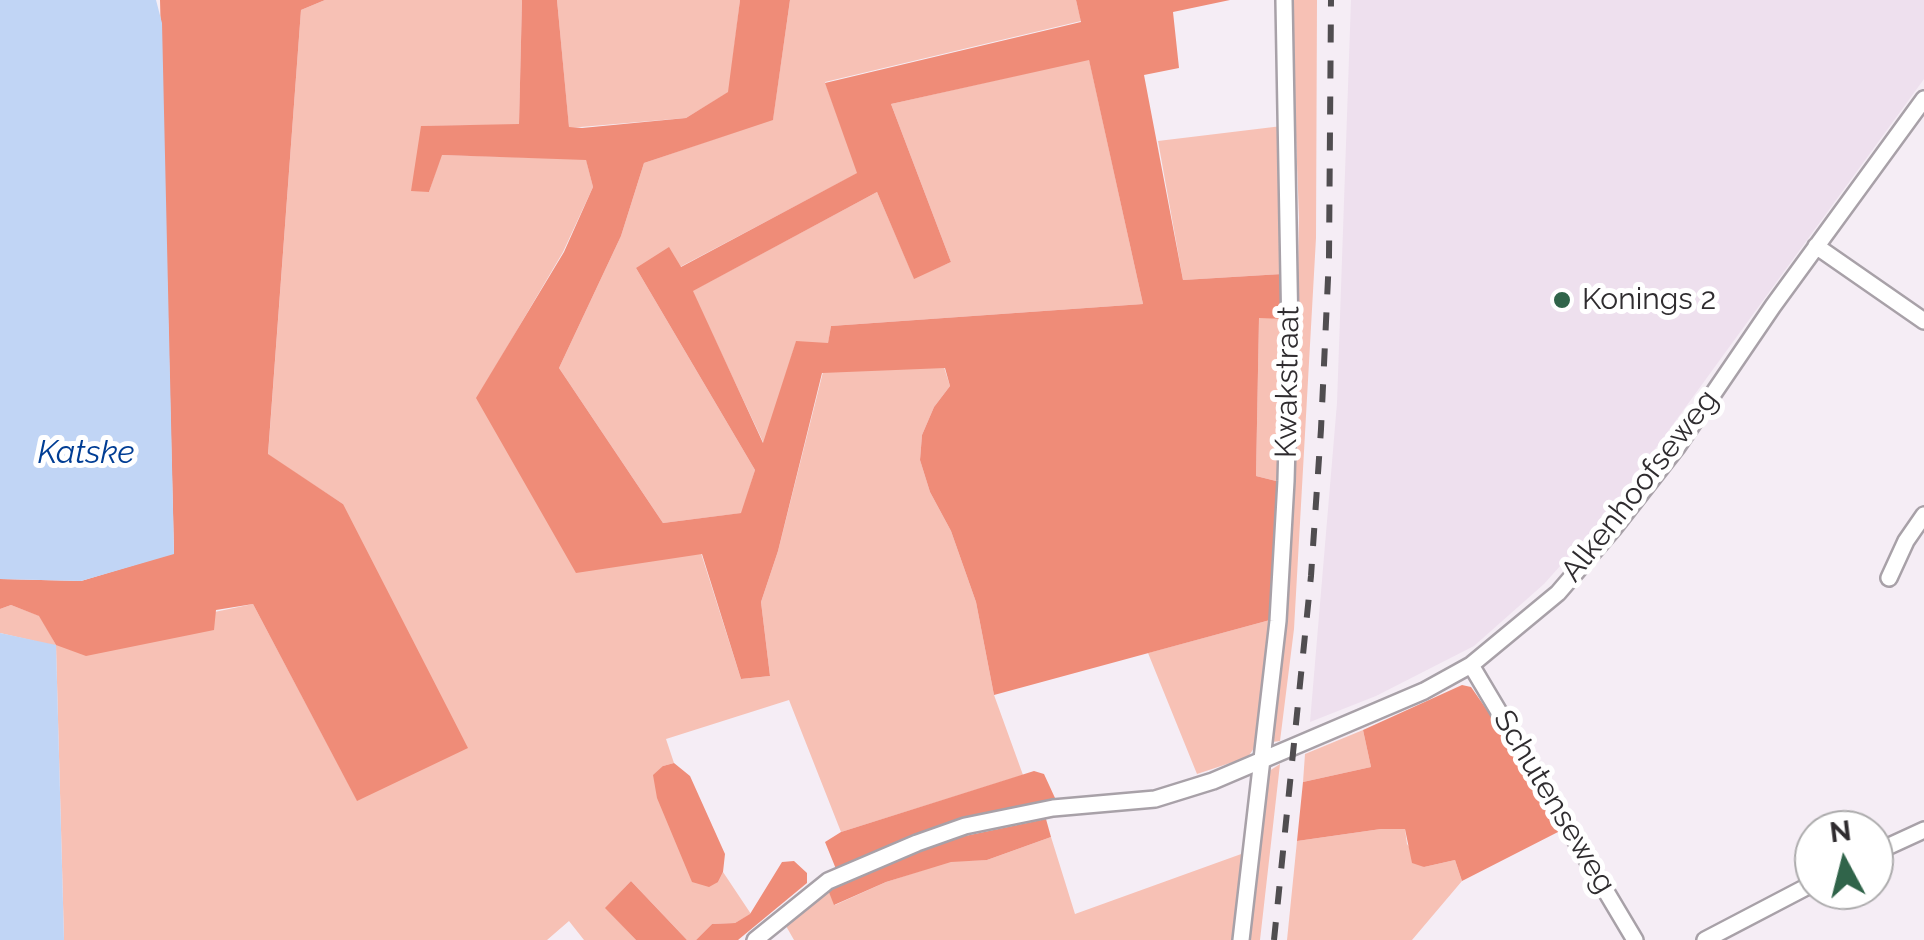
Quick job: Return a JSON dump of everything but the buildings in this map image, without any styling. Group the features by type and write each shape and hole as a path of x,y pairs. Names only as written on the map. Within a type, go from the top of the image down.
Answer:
{"street":[{"name":"Kwakstraat","path":"1241,940 1278,620 1290,334 1284,0"},
{"name":"Alkenhoofseweg","path":"755,940 828,881 917,843 964,826 1052,808 1155,800 1260,763 1471,665 1558,592 1614,529 1924,99"},
{"path":"1816,246 1924,321"},
{"path":"1890,578 1906,540 1924,515"},
{"name":"Schutenseweg","path":"1471,665 1636,940"},
{"path":"1894,844 1924,830"},
{"path":"1705,940 1794,893"}],"shaded area":[{"path":"160,0 325,0 301,10 268,454 343,504 468,748 357,801 253,604 216,610 214,630 86,656 56,645 39,616 11,605 0,609 0,579 81,581 174,553"},
{"path":"325,0 522,0 519,125 421,126 429,192 441,155 586,159 593,187 563,252 477,398 701,553 741,679 770,676 761,602 778,551 823,372 944,367 950,386 934,407 922,435 920,460 976,602 994,695 1023,775 841,832 789,700 666,739 674,763 663,766 718,882 723,872 751,914 735,923 712,924 696,940 687,940 631,881 606,908 636,940 584,940 569,921 547,940 64,940 56,646 0,633 0,609 11,605 40,616 56,645 253,604 357,800 343,504 268,455 301,10"},
{"path":"522,0 557,0 569,127 582,128 686,118 728,92 740,0 790,0 773,120 644,163 621,236 559,368 663,523 741,513 755,470 636,268 669,247 681,267 857,173 825,83 1081,22 1076,0 1230,0 1173,12 1179,68 1144,75 1183,280 1282,274 1284,319 1259,318 1256,476 1280,482 1270,620 994,695 976,602 920,460 922,435 934,407 950,386 945,368 822,373 778,551 761,602 770,676 741,679 702,554 576,573 476,398 564,252 593,187 586,160 442,155 429,192 411,191 421,126 519,124","holes":["1089,60 1143,304 831,326 828,343 796,341 763,443 693,291 877,192 914,279 951,262 891,104"]},
{"path":"557,0 740,0 729,92 686,118 569,128"},
{"path":"790,0 1076,0 1081,21 825,82 858,173 680,267 636,268 755,470 742,513 663,523 559,368 621,236 644,163 773,119"},
{"path":"1291,0 1317,0 1316,238 1294,629 1280,741 1272,742 1297,338 1299,217"},
{"name":"Konings 2","path":"1351,0 1924,0 1924,79 1613,507 1544,584 1474,646 1376,696 1310,722 1337,403"},
{"path":"1089,59 1143,304 831,326 828,344 796,342 764,444 692,291 877,192 914,278 951,262 891,104"},
{"path":"1282,126 1282,274 1183,280 1158,141"},
{"path":"1259,317 1284,319 1280,482 1256,476"},
{"path":"1270,620 1254,748 1248,757 1197,774 1148,653"},
{"path":"1462,685 1471,687 1501,730 1558,832 1462,881 1455,860 1424,867 1412,863 1405,829 1297,841 1303,782 1371,767 1363,730"},
{"path":"1363,730 1371,767 1303,782 1305,754"},
{"path":"674,763 690,776 725,854 723,872 718,882 709,887 692,882 657,798 653,775"},
{"path":"1280,764 1260,940 1248,940 1266,773"},
{"path":"1034,771 1044,774 1055,798 961,822 836,869 825,842 841,832"},
{"path":"1046,819 1051,837 987,860 951,862 886,882 834,905 828,890 899,858 965,836"},
{"path":"1405,829 1407,844 1424,867 1455,860 1462,881 1412,940 1287,940 1297,841"},
{"path":"1051,837 1075,914 1244,853 1234,940 794,940 786,926 828,890 835,905 886,882 951,861 987,860"},
{"path":"794,861 807,873 807,883 738,940 696,940 712,924 735,923 750,914 782,862"},
{"path":"631,881 687,940 636,940 605,908"}],"water":[{"name":"Katske","path":"0,0 156,0 162,23 174,554 81,581 0,579"},
{"path":"0,633 56,645 64,940 0,940"}],"railway":[{"path":"1274,940 1311,576 1321,429 1329,257 1331,0"}],"place":[{"name":"Konings 2","path":"1562,300"}]}
